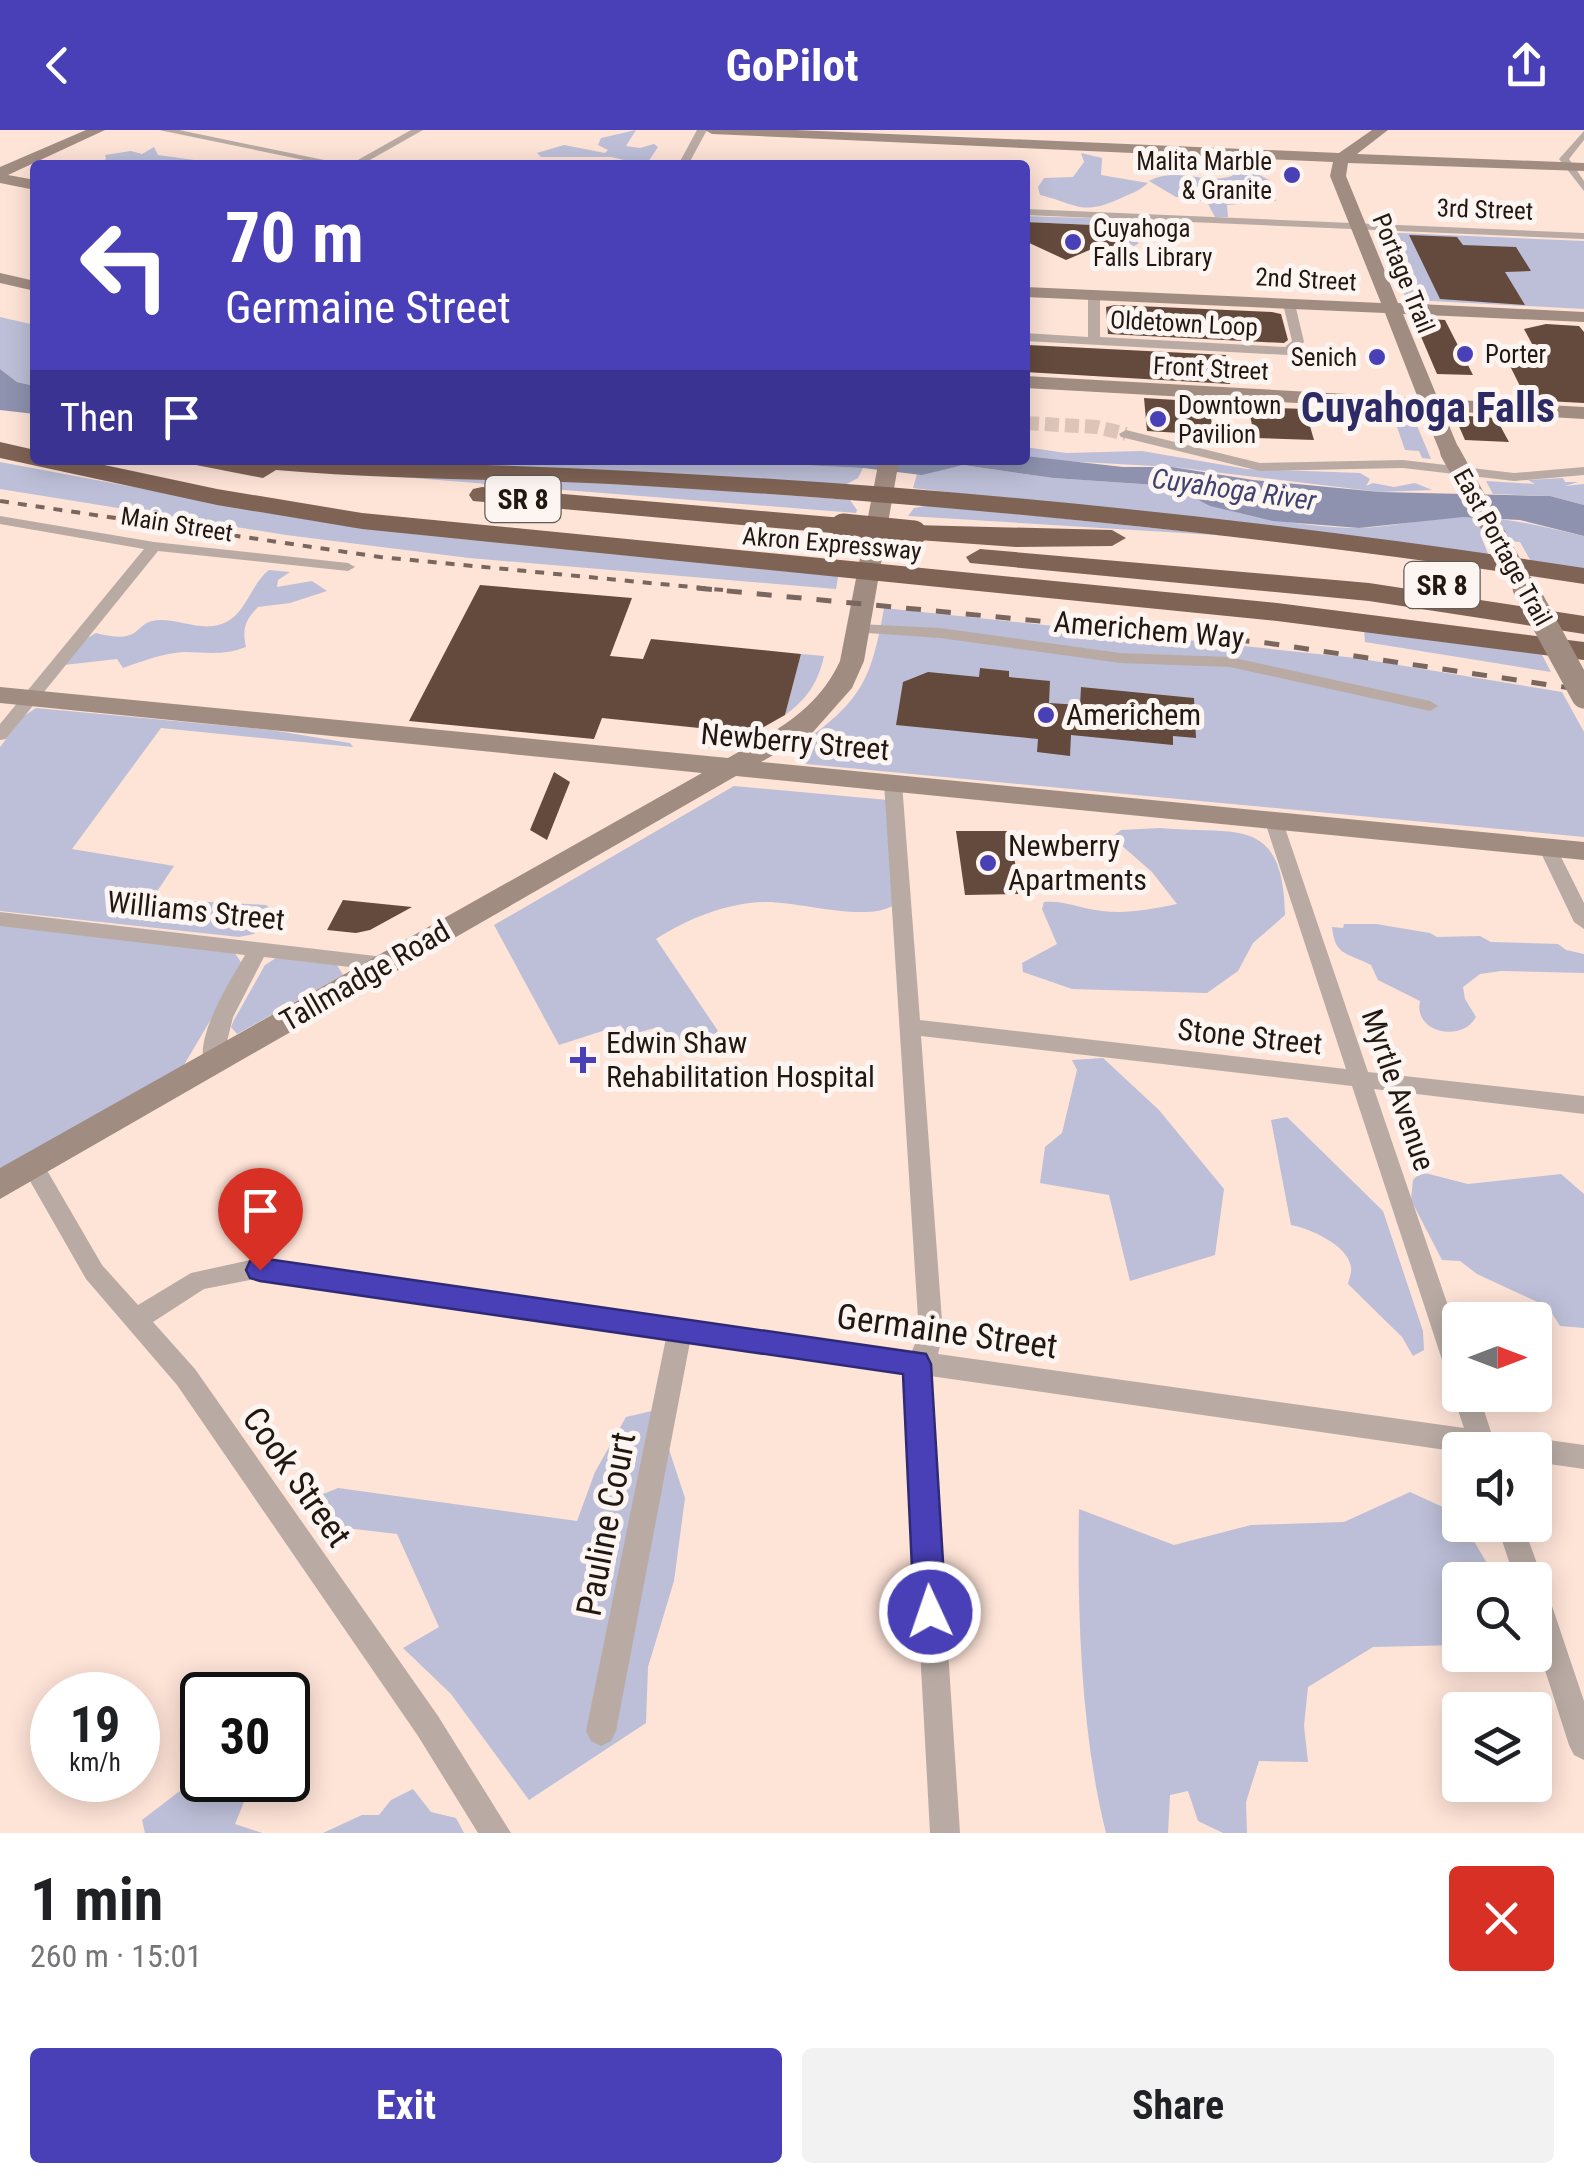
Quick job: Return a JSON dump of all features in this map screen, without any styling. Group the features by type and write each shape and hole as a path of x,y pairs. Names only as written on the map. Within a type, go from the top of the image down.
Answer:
{"highway":[{"path":"0,427 30,431"},
{"path":"0,449 30,454"},
{"path":"68,465 316,516 913,548 1553,638"},
{"name":"Akron Expressway","path":"113,465 208,480 855,547"},
{"name":"Akron Expressway","path":"242,465 855,547"},
{"path":"296,465 622,477 889,473 1157,521 1584,576"},
{"path":"968,535 1089,537 1336,553 1518,574"},
{"name":"Akron Expressway","path":"913,548 968,535 1273,564 1584,604"},
{"path":"855,547 1278,612 1584,651"},
{"name":"Akron Expressway","path":"913,548 1369,592 1584,625"}],"street":[{"path":"33,160 98,130"},
{"path":"164,130 317,160"},
{"path":"363,160 418,130"},
{"path":"686,160 702,130"},
{"path":"712,130 942,143 979,137 1341,158 1584,167"},
{"path":"958,130 979,137"},
{"path":"1341,158 1381,130"},
{"path":"1584,134 1564,159 1584,188"},
{"path":"942,143 968,160"},
{"name":"Portage Trail","path":"1341,158 1338,176 1450,452"},
{"path":"0,175 30,161"},
{"path":"0,175 30,184"},
{"name":"3rd Street","path":"1030,212 1584,236"},
{"path":"0,278 30,285"},
{"name":"2nd Street","path":"1030,292 1584,317"},
{"path":"1094,295 1094,340"},
{"name":"Oldetown Loop","path":"1030,337 1288,350 1298,342 1289,304"},
{"name":"Front Street","path":"1030,384 1584,412"},
{"path":"1126,434 1260,467 1403,464 1514,477 1584,470"},
{"name":"East Portage Trail","path":"1450,452 1584,696"},
{"name":"Tallmadge Road","path":"0,1186 804,726 830,702 848,676 859,629 855,547 889,473"},
{"name":"Main Street","path":"0,520 154,546 348,567"},
{"path":"0,735 154,546"},
{"name":"Americhem Way","path":"859,629 940,633 1120,658 1230,662 1430,706"},
{"name":"Newberry Street","path":"0,695 1584,851"},
{"path":"893,784 931,1334 927,1352 916,1364 944,1833"},
{"name":"Myrtle Avenue","path":"1274,822 1442,1325"},
{"path":"1549,850 1584,922"},
{"name":"Williams Street","path":"0,919 384,964"},
{"path":"212,1062 212,1043 259,948"},
{"name":"Stone Street","path":"910,1027 1584,1105"},
{"name":"Cook Street","path":"33,1168 94,1272 186,1377 419,1713 496,1833"},
{"name":"Germaine Street","path":"134,1321 200,1280 255,1269 1442,1439"},
{"name":"Pauline Court","path":"600,1732 680,1330"},
{"name":"Germaine Street","path":"1552,1453 1584,1457"},
{"path":"1552,1648 1584,1745"}],"shaded area":[{"path":"636,130 626,146 658,147 649,160 541,157 537,153 564,145 605,153 608,150 598,145 601,138"},
{"path":"154,147 158,155 194,160 105,160 105,155 131,151 142,154"},
{"path":"1081,153 1102,158 1101,175 1148,183 1106,204 1087,208 1040,195 1038,187 1044,178 1073,177 1084,162"},
{"path":"1242,166 1271,181 1276,201 1227,205 1228,217 1215,217 1207,202 1176,197 1149,181 1170,175 1222,178 1232,176 1236,167"},
{"path":"1030,216 1147,223 1137,224 1138,244 1134,246 1118,239 1116,226 1030,222"},
{"path":"1377,232 1584,241 1584,309 1412,300 1402,293"},
{"path":"0,317 30,324 30,385 17,382 0,369"},
{"path":"1305,409 1412,414 1431,459 1422,458 1419,451 1405,450 1395,421 1308,417"},
{"path":"1030,448 1066,453 1142,451 1247,469 1360,473 1370,479 1366,486 1415,483 1432,490 1380,492 1173,467 1030,457"},
{"path":"0,462 310,520 829,573 838,577 836,589 469,558 286,535 0,489"},
{"path":"439,465 863,468 858,478 845,485"},
{"path":"963,465 1053,478 1171,486 1235,512 1311,525 1369,528 1463,517 1509,520 1584,536 1584,571 1532,563 1520,542 1482,539 1489,556 913,488 917,474"},
{"path":"388,476 557,478 850,500 857,510 856,513"},
{"path":"1563,478 1565,482 1578,482 1565,486 1584,484 1584,505 1550,496 1493,494 1486,481 1535,484 1528,480"},
{"path":"931,505 1231,536 908,516 914,508"},
{"path":"269,570 290,572 278,580 277,587 312,581 327,591 290,603 258,607 246,625 246,647 238,650 176,653 123,668 117,659 64,665 77,644 96,633 131,635 145,624 161,620 205,626 223,624 237,614"},
{"path":"884,608 1356,658 1562,692 1584,732 1584,837 806,764 798,756 798,746 836,716 859,689 874,655"},
{"path":"1364,628 1539,649 1551,672 1365,642"},
{"path":"801,654 824,656 810,690 785,715"},
{"path":"36,708 271,730 350,743 353,747 161,728 72,849 174,866 152,899 266,905 272,910 254,934 239,937 0,911 0,747 24,716"},
{"path":"734,786 888,800 894,905 882,910 850,912 764,902 735,905 694,919 656,939 718,1031 710,1038 706,1036 694,1049 658,1027 626,1036 621,1025 559,1045 494,925"},
{"path":"1160,828 1250,836 1265,845 1275,860 1285,915 1253,943 1238,971 1207,993 1072,989 1023,972 1022,963 1057,944 1042,909 1044,902 1111,912 1177,904 1152,872 1112,837 1121,830"},
{"path":"0,923 234,952 243,965 181,1070 0,1173"},
{"path":"1344,924 1376,924 1437,937 1480,936 1491,942 1558,944 1584,954 1584,973 1480,974 1463,987 1476,1017 1460,1030 1440,1031 1424,1021 1420,1001 1378,980 1371,965 1339,948 1332,927 1343,928"},
{"path":"276,958 337,965 343,975 237,1034 231,1027 234,1020 265,965"},
{"path":"1103,1058 1159,1110 1224,1189 1215,1255 1130,1281 1109,1195 1040,1183 1045,1147 1062,1133 1077,1070 1072,1060"},
{"path":"1287,1117 1383,1211 1423,1331 1424,1350 1413,1356 1402,1337 1348,1284 1351,1267 1343,1252 1317,1234 1291,1225 1271,1120"},
{"path":"1421,1172 1468,1184 1561,1174 1584,1194 1584,1328 1560,1326 1552,1313 1552,1302 1537,1302 1477,1274 1460,1261 1442,1260 1411,1200 1413,1180"},
{"path":"656,1410 685,1498 674,1581 648,1667 646,1723 529,1800 451,1694 403,1648 439,1627 397,1534 346,1528 308,1500 338,1488 577,1521 595,1472 626,1417"},
{"path":"1410,1492 1442,1507 1442,1542 1475,1543 1486,1562 1442,1562 1442,1645 1373,1647 1308,1687 1304,1726 1308,1762 1259,1761 1246,1802 1247,1833 1223,1833 1198,1821 1188,1791 1170,1795 1168,1833 1106,1833 1091,1755 1082,1672 1079,1509 1174,1545 1251,1525 1344,1522"},
{"path":"413,1789 431,1812 456,1818 464,1833 323,1833 362,1815 379,1815 391,1800"},
{"path":"180,1791 180,1802 244,1802 235,1824 262,1833 145,1833 142,1820"}],"water":[{"path":"0,369 17,382 30,385 30,413 0,410"},
{"name":"Cuyahoga River","path":"1030,457 1123,467 1172,467 1253,480 1380,492 1550,496 1584,505 1584,536 1520,520 1463,517 1359,528 1273,521 1210,506 1171,486 1053,478 963,465 1030,465"},
{"path":"803,465 963,465 922,475"}],"building":[{"name":"Cuyahoga Falls Library","path":"1030,222 1116,226 1118,246 1099,246 1066,260 1030,243"},
{"path":"1409,235 1457,237 1463,245 1516,247 1531,271 1505,272 1525,305 1440,299"},
{"path":"1106,307 1272,312 1281,314 1288,340 1284,343 1108,334"},
{"path":"1413,318 1445,320 1473,375 1437,374"},
{"path":"1546,324 1579,326 1584,332 1584,403 1527,400 1504,354 1538,355 1524,329"},
{"path":"1030,345 1226,355 1230,384 1030,372"},
{"path":"1144,398 1208,402 1214,435 1147,431"},
{"path":"1248,407 1305,409 1314,440 1255,438"},
{"path":"1454,415 1496,418 1509,442 1465,440"},
{"path":"480,585 632,598 610,656 643,659 651,639 801,654 785,715 725,749 703,747 709,729 602,718 594,739 409,721"},
{"name":"Americhem","path":"980,668 1009,671 1009,677 1050,681 1049,703 1080,705 1081,687 1194,698 1196,738 1173,736 1173,745 1071,735 1070,756 1037,752 1038,739 896,725 903,682 928,672 979,677"},
{"path":"554,772 570,782 547,840 530,830"},
{"name":"Newberry Apartments","path":"956,831 1010,831 1020,894 965,895"},
{"path":"343,900 412,907 370,930 327,930"}],"tunnel":[{"path":"1030,423 1097,427 1126,434"}],"railway":[{"path":"0,501 380,557 723,590"},
{"path":"697,588 1267,643 1584,690"}],"place":[{"name":"Malita Marble & Granite","path":"1292,175"},
{"name":"Cuyahoga Falls Library","path":"1073,242"},
{"name":"Porter","path":"1465,354"},
{"name":"Senich","path":"1377,357"},
{"name":"Downtown Pavilion","path":"1158,419"},
{"name":"Americhem","path":"1046,715"},
{"name":"Newberry Apartments","path":"988,863"},
{"name":"Edwin Shaw Rehabilitation Hospital","path":"583,1060"}],"district":[{"name":"Cuyahoga Falls","path":"1428,407"}],"route":[{"path":"260,1270 916,1364 930,1612"}]}
